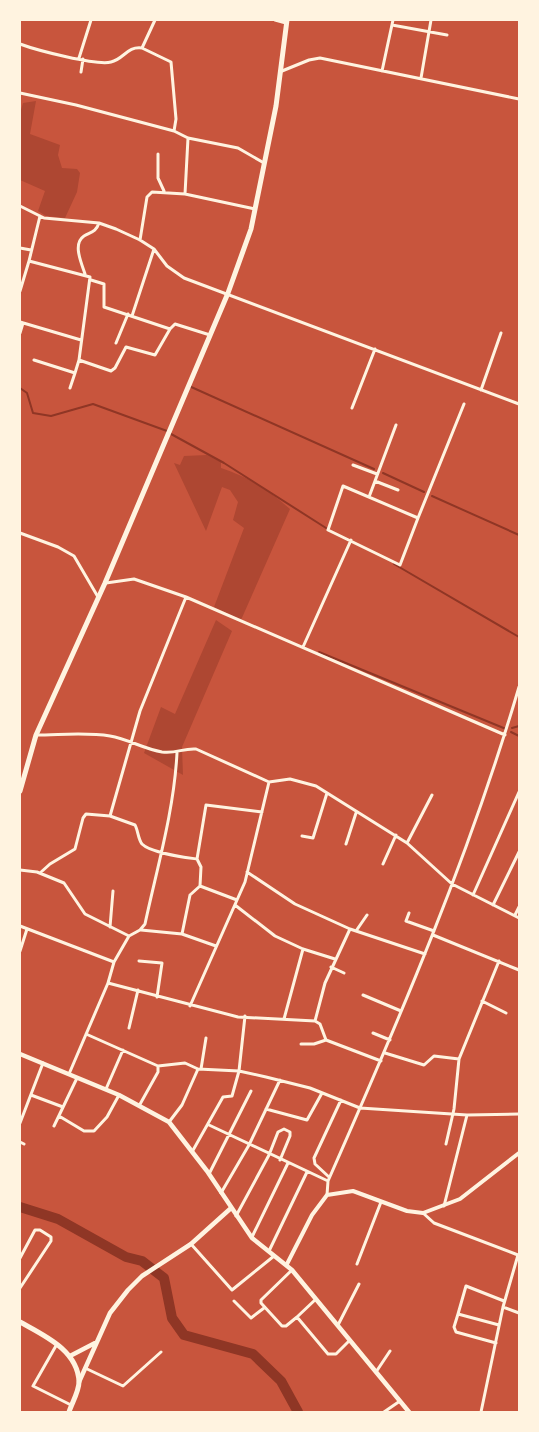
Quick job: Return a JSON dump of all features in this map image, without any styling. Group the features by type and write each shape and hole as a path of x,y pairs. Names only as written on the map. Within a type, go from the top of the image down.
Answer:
{"main road":[{"path":"20,791 36,735 105,584 228,293 256,209 282,71 287,21"},
{"path":"20,1054 119,1094 169,1122 209,1174 230,1209 252,1238 287,1264 409,1412"},
{"path":"69,1412 79,1382 110,1312 142,1276 191,1244 230,1209"},
{"path":"20,1322 57,1344 70,1356 79,1382"},
{"path":"70,1356 97,1342"}],"street":[{"path":"78,58 91,20"},
{"path":"142,48 154,20"},
{"path":"275,20 287,21"},
{"path":"421,78 431,20"},
{"path":"382,71 392,22 447,36"},
{"path":"20,44 46,52 112,62 130,49 142,48 168,59 171,62 176,119 174,131"},
{"path":"282,71 315,58 421,78 519,100"},
{"path":"81,72 83,59"},
{"path":"20,93 84,107 174,131 188,138 238,148 264,163"},
{"path":"185,194 188,138"},
{"path":"158,154 158,178 164,192"},
{"path":"140,240 148,194 164,192 185,194 256,209"},
{"path":"20,206 40,216 61,221 99,224 140,240 154,249 167,266 184,278 519,404"},
{"path":"20,291 40,216"},
{"path":"99,224 94,232 85,236 79,242 79,251 85,274 90,280 104,284 104,307 170,329"},
{"path":"20,248 31,250"},
{"path":"116,343 130,315 154,249"},
{"path":"29,261 85,274"},
{"path":"70,388 79,360 90,280"},
{"path":"20,333 22,322 81,340"},
{"path":"79,360 113,370 126,347 152,355 158,353 170,329 175,324 210,335"},
{"path":"481,390 501,333"},
{"path":"352,408 375,349"},
{"path":"34,360 74,372"},
{"path":"418,518 343,486 328,530 400,565 464,404"},
{"path":"369,497 396,425"},
{"path":"353,464 377,474"},
{"path":"375,481 398,490"},
{"path":"20,533 58,547 74,556 98,598"},
{"path":"303,647 351,540"},
{"path":"105,584 134,579 186,597 505,735"},
{"path":"110,816 150,683 186,597"},
{"path":"287,1264 312,1215 327,1195 328,1179 385,1053 425,954 488,790 519,687"},
{"path":"36,735 108,736 132,741 161,752 178,753 188,749 196,749 269,782 290,779 316,786 356,813 407,843 452,884 517,916 519,907"},
{"path":"69,1074 108,983 114,962 129,936 140,930 145,924 175,780 178,753"},
{"path":"190,1006 235,905 247,872 269,782"},
{"path":"473,895 519,792"},
{"path":"302,836 313,838 327,793"},
{"path":"407,843 432,795"},
{"path":"182,934 190,895 200,886 201,867 196,859 206,805 262,812"},
{"path":"346,844 356,813"},
{"path":"40,873 50,864 75,849 83,818 86,814 110,816 132,822 137,828 142,844 160,852 196,859"},
{"path":"383,864 396,836"},
{"path":"493,904 519,852"},
{"path":"20,870 40,873 64,883 85,914 129,936"},
{"path":"247,872 295,904 350,929 425,954"},
{"path":"200,886 237,900"},
{"path":"110,927 113,891"},
{"path":"235,905 270,933 303,949 335,959"},
{"path":"409,913 406,921 519,970"},
{"path":"356,931 367,915"},
{"path":"20,926 114,962"},
{"path":"20,951 27,929"},
{"path":"315,1021 331,967 350,929"},
{"path":"140,930 182,934 216,946"},
{"path":"284,1019 303,949"},
{"path":"139,961 162,962 157,997"},
{"path":"446,1144 453,1114 459,1059 499,961"},
{"path":"331,967 344,973"},
{"path":"108,983 190,1006 238,1017 315,1021 320,1024 326,1040"},
{"path":"129,1028 138,990"},
{"path":"363,995 401,1011"},
{"path":"482,1001 506,1013"},
{"path":"192,1152 209,1126 223,1097 232,1096 239,1071 245,1016"},
{"path":"373,1033 390,1040"},
{"path":"86,1034 158,1066 185,1063 200,1069 239,1071 280,1080 322,1093 360,1108 467,1115 519,1114"},
{"path":"169,1122 182,1105 200,1069 206,1038"},
{"path":"301,1044 314,1044 326,1040 381,1061"},
{"path":"106,1089 123,1050"},
{"path":"385,1053 424,1065 434,1056 459,1059"},
{"path":"20,1122 42,1063"},
{"path":"140,1106 158,1072 158,1066"},
{"path":"54,1126 77,1078"},
{"path":"221,1194 250,1145 280,1080"},
{"path":"209,1174 230,1136 251,1091"},
{"path":"266,1109 307,1120 322,1093"},
{"path":"31,1094 63,1107"},
{"path":"58,1116 84,1131 94,1131 107,1117 119,1094"},
{"path":"328,1179 315,1164 314,1158 341,1100"},
{"path":"444,1206 467,1115"},
{"path":"209,1126 306,1172 328,1179"},
{"path":"236,1216 269,1154 278,1132 282,1129 287,1130 290,1136 280,1160"},
{"path":"20,1142 24,1144"},
{"path":"327,1195 353,1190 407,1211 423,1213 460,1200 519,1153"},
{"path":"252,1238 288,1163"},
{"path":"269,1251 306,1172"},
{"path":"357,1264 381,1202"},
{"path":"423,1213 434,1223 518,1255 502,1307 496,1343 480,1412"},
{"path":"20,1258 35,1230 40,1230 51,1237 51,1241 20,1288"},
{"path":"191,1244 232,1290 275,1255"},
{"path":"292,1270 261,1300 264,1308 282,1326 286,1326 316,1299"},
{"path":"338,1325 359,1284"},
{"path":"496,1343 456,1332 454,1327 466,1286 504,1301"},
{"path":"234,1301 251,1318 264,1308"},
{"path":"502,1307 519,1313"},
{"path":"458,1314 499,1325"},
{"path":"297,1317 331,1355 350,1340"},
{"path":"57,1344 33,1386 71,1404"},
{"path":"376,1372 390,1351"},
{"path":"85,1368 122,1386 161,1352"},
{"path":"384,1412 400,1401"}],"shaded area":[{"path":"36,101 30,134 60,145 58,155 62,168 77,169 80,173 77,192 65,218 46,216 38,211 45,191 20,180 20,113 23,103"},
{"path":"207,455 221,462 221,468 258,485 290,509 241,620 214,607 244,528 233,520 238,502 230,490 222,487 206,531 174,463 180,465 184,456"},
{"path":"216,620 232,631 182,747 183,775 144,753 161,707 175,714"}],"waterway":[{"path":"189,386 374,469"},
{"path":"20,388 27,393 33,413 51,416 93,404 167,431"},
{"path":"171,434 224,463 326,528"},
{"path":"383,473 424,492"},
{"path":"432,496 519,535"},
{"path":"394,564 519,637"},
{"path":"319,652 506,729"},
{"path":"512,728 519,726"},
{"path":"511,732 519,736"},
{"path":"20,1207 58,1219 126,1257 142,1261 164,1278 172,1318 184,1335 253,1354 281,1381 298,1412"}]}
